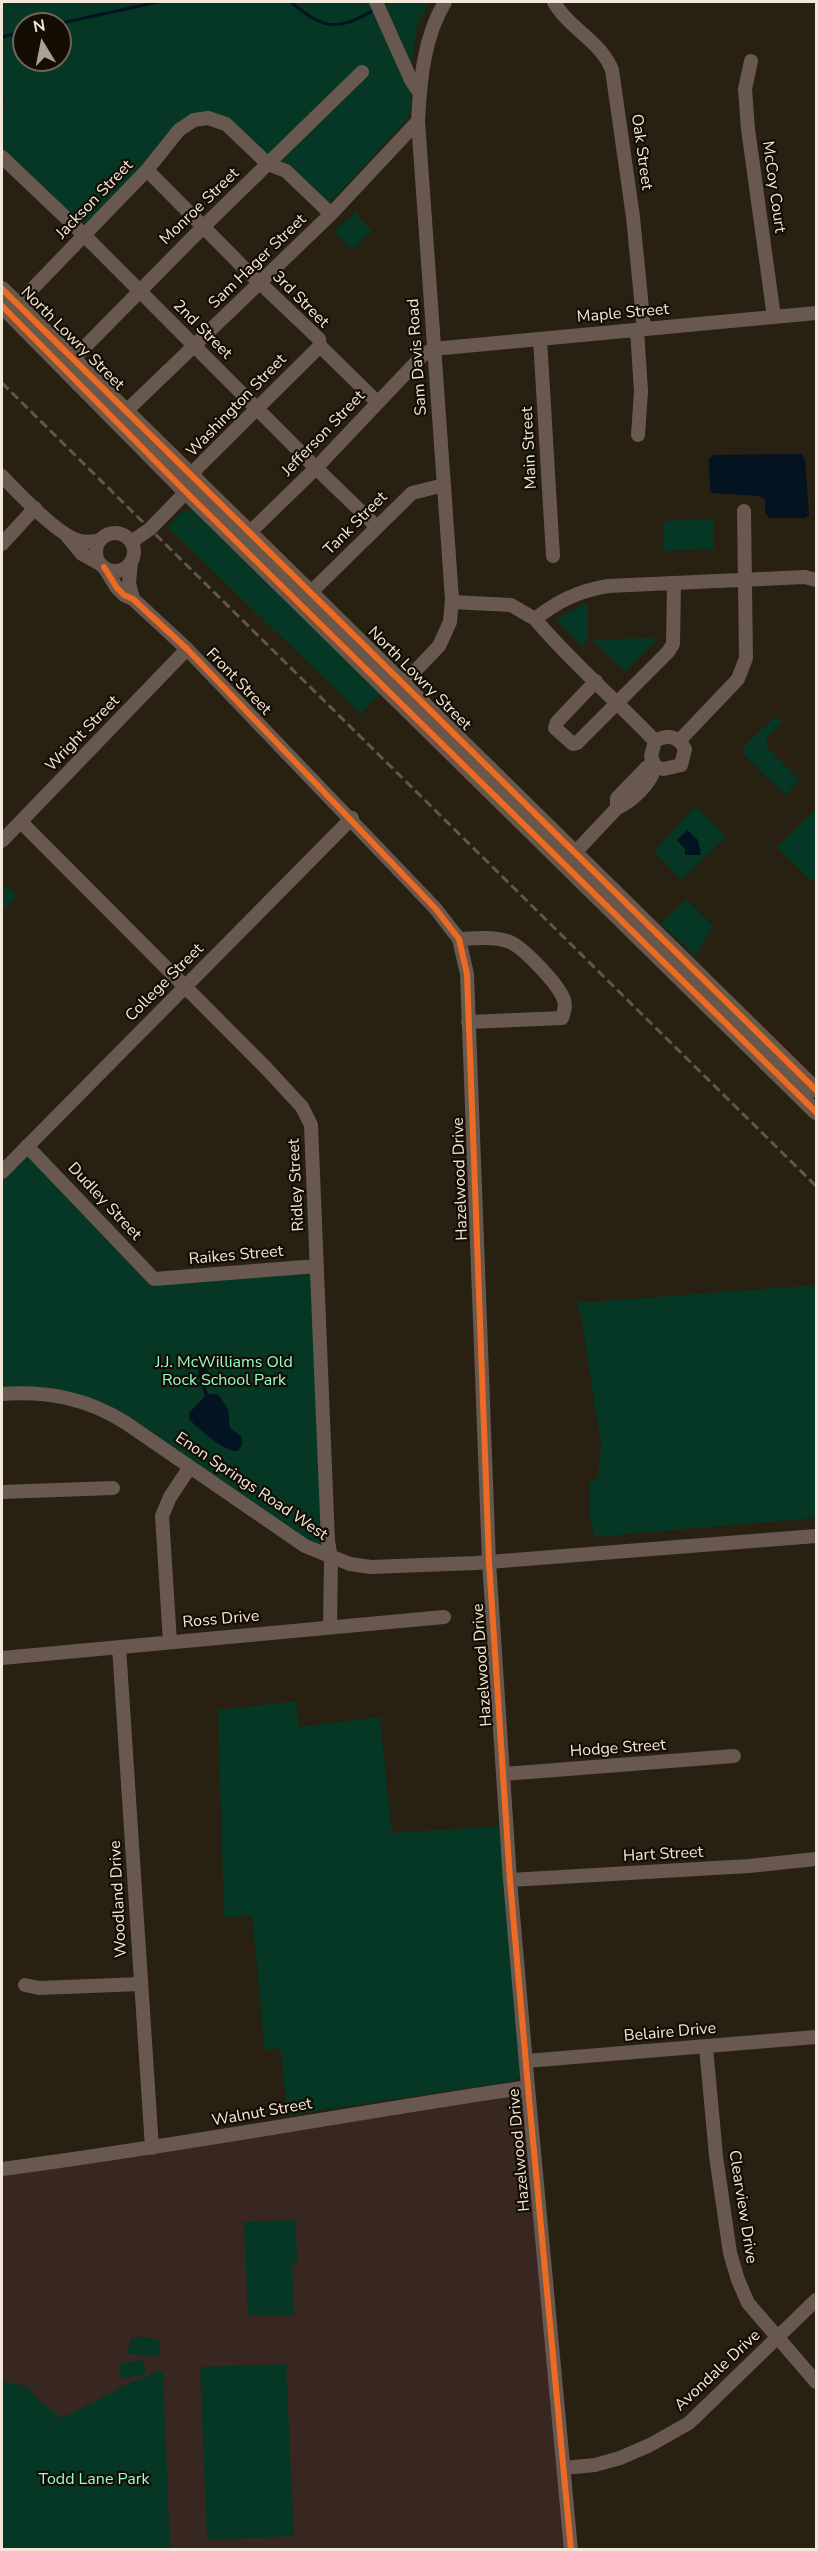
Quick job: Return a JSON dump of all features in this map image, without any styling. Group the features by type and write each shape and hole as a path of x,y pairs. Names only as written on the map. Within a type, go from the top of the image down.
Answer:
{"main road":[{"name":"North Lowry Street","path":"2,288 9,308 570,858"},
{"path":"570,858 816,1090"},
{"path":"570,858 816,1112"}],"street":[{"path":"376,2 411,80 420,92"},
{"name":"Sam Davis Road","path":"398,688 439,646 450,622 452,602 418,121 420,92 429,43 445,2"},
{"name":"Oak Street","path":"554,2 566,19 605,57 612,70 632,208 641,329 638,435"},
{"name":"McCoy Court","path":"751,61 745,89 748,129 774,317"},
{"name":"Monroe Street","path":"68,364 139,290 362,72"},
{"name":"Jackson Street","path":"9,308 147,170 180,130 194,120 208,118 226,124 268,164"},
{"name":"Sam Hager Street","path":"121,416 331,214 418,121"},
{"name":"2nd Street","path":"2,157 83,234 377,527"},
{"path":"268,164 286,171 331,214"},
{"name":"3rd Street","path":"147,170 319,339 320,346 377,402"},
{"name":"Maple Street","path":"434,349 816,313"},
{"name":"Main Street","path":"540,339 553,556"},
{"name":"Washington Street","path":"131,542 150,529 190,485 198,468 256,407 320,346"},
{"name":"Jefferson Street","path":"245,538 316,468 423,355 434,349"},
{"name":"Front Street","path":"2,476 66,534 82,554 102,566 124,595 133,599 187,649 352,818"},
{"name":"Tank Street","path":"306,597 412,493 444,485"},
{"path":"2,544 35,508"},
{"path":"680,741 738,679 746,658 744,510"},
{"name":"Front Street","path":"66,534 85,542 100,540 114,532 124,535 131,542"},
{"path":"100,540 96,549 102,566 119,571 131,562"},
{"path":"131,542 134,552 129,583 133,599"},
{"path":"535,620 547,610 581,591 608,586 805,577 816,579"},
{"path":"596,681 557,722 555,728 573,744 578,743 668,652 673,644 674,584"},
{"path":"452,602 511,604 535,620 556,645 618,702 655,741"},
{"name":"Wright Street","path":"2,841 187,649"},
{"path":"570,858 617,808 626,804 654,775 655,767 651,756 655,741 663,737 671,737 680,741 685,749 681,765 663,769 655,767"},
{"name":"Hazelwood Drive","path":"352,818 390,863 435,908 459,939 466,974 489,1562 510,1880 571,2550"},
{"name":"College Street","path":"2,1172 352,818"},
{"name":"Ridley Street","path":"21,822 302,1107 310,1125 313,1143 328,1541 332,1558 330,1627"},
{"path":"459,939 484,937 510,942 541,969 564,1000 565,1010 561,1018 468,1022"},
{"name":"Dudley Street","path":"27,1146 100,1221 148,1275 158,1280"},
{"name":"Raikes Street","path":"158,1280 317,1266"},
{"name":"Enon Springs Road West","path":"2,1394 51,1394 90,1404 115,1416 305,1546 350,1564 371,1567 489,1562 816,1536"},
{"path":"170,1642 162,1516 170,1497 190,1467"},
{"path":"2,1492 113,1488"},
{"name":"Ross Drive","path":"2,1658 444,1617"},
{"name":"Woodland Drive","path":"119,1647 152,2148"},
{"name":"Hodge Street","path":"504,1774 734,1756"},
{"name":"Hart Street","path":"510,1880 749,1866 816,1859"},
{"path":"25,1985 39,1988 140,1984"},
{"name":"Belaire Drive","path":"526,2061 816,2037"},
{"name":"Clearview Drive","path":"706,2047 716,2156 730,2253 748,2303 816,2382"},
{"name":"Walnut Street","path":"2,2169 152,2148 428,2101 528,2087"},
{"name":"Avondale Drive","path":"564,2468 595,2465 620,2458 650,2445 689,2423 816,2300"}],"shaded area":[{"path":"528,2087 571,2549 2,2549 2,2169"}],"green space":[{"path":"2,2 376,2 379,7 388,2 429,2 417,25 411,70 412,103 407,120 329,204 266,157 231,123 196,117 90,222 78,223 2,151 2,106 5,102 2,99"},
{"path":"356,212 358,217 372,230 352,250 334,232"},
{"path":"194,508 383,691 361,714 167,527 180,513"},
{"path":"713,519 714,549 664,551 663,521"},
{"path":"588,603 588,640 582,646 556,620 569,611"},
{"path":"657,639 625,672 592,640"},
{"path":"776,716 782,722 767,736 768,748 800,780 785,795 743,754 743,747"},
{"path":"695,806 726,837 681,880 654,852"},
{"path":"816,809 816,878 811,881 776,847"},
{"path":"2,886 10,888 17,895 2,913"},
{"path":"686,899 713,926 695,956 661,924"},
{"name":"J.J. McWilliams Old Rock School Park","path":"27,1146 148,1275 317,1266 331,1559 103,1410 2,1394 2,1172"},
{"path":"816,1285 816,1518 594,1537 589,1515 590,1482 598,1477 601,1445 581,1316 575,1303"},
{"path":"296,1701 299,1727 380,1717 392,1833 501,1826 520,2072 518,2078 511,2082 288,2115 280,2048 265,2050 252,1916 224,1917 218,1710"},
{"path":"296,2220 297,2263 292,2264 294,2315 248,2316 244,2222"},
{"path":"132,2337 150,2338 160,2342 160,2354 151,2357 127,2353"},
{"path":"143,2360 146,2374 121,2378 119,2364"},
{"path":"286,2364 294,2536 207,2540 200,2367"},
{"name":"Todd Lane Park","path":"158,2371 163,2371 170,2549 2,2549 2,2381 28,2387 40,2402 62,2418"}],"water":[{"path":"801,454 805,459 809,515 805,518 770,518 765,513 765,499 759,496 712,493 710,490 709,459 714,455"},
{"path":"687,830 698,840 701,855 685,855 685,849 677,840"},
{"path":"199,1357 207,1367 209,1377 204,1382 208,1394 218,1394 228,1409 230,1428 242,1437 242,1445 238,1451 219,1444 189,1419 189,1413 205,1396 199,1377 197,1358"}],"waterway":[{"path":"72,21 158,2"},
{"path":"291,2 312,18 331,24 350,22 374,10"},
{"path":"2,37 12,34"}],"railway":[{"path":"2,383 816,1186"}],"cycle path":[{"path":"2,289 816,1090"},
{"path":"2,306 186,492 816,1112"},
{"path":"104,567 117,588 124,595 133,599 187,649 435,908 459,939 467,974 489,1562 510,1880 571,2550"}]}
